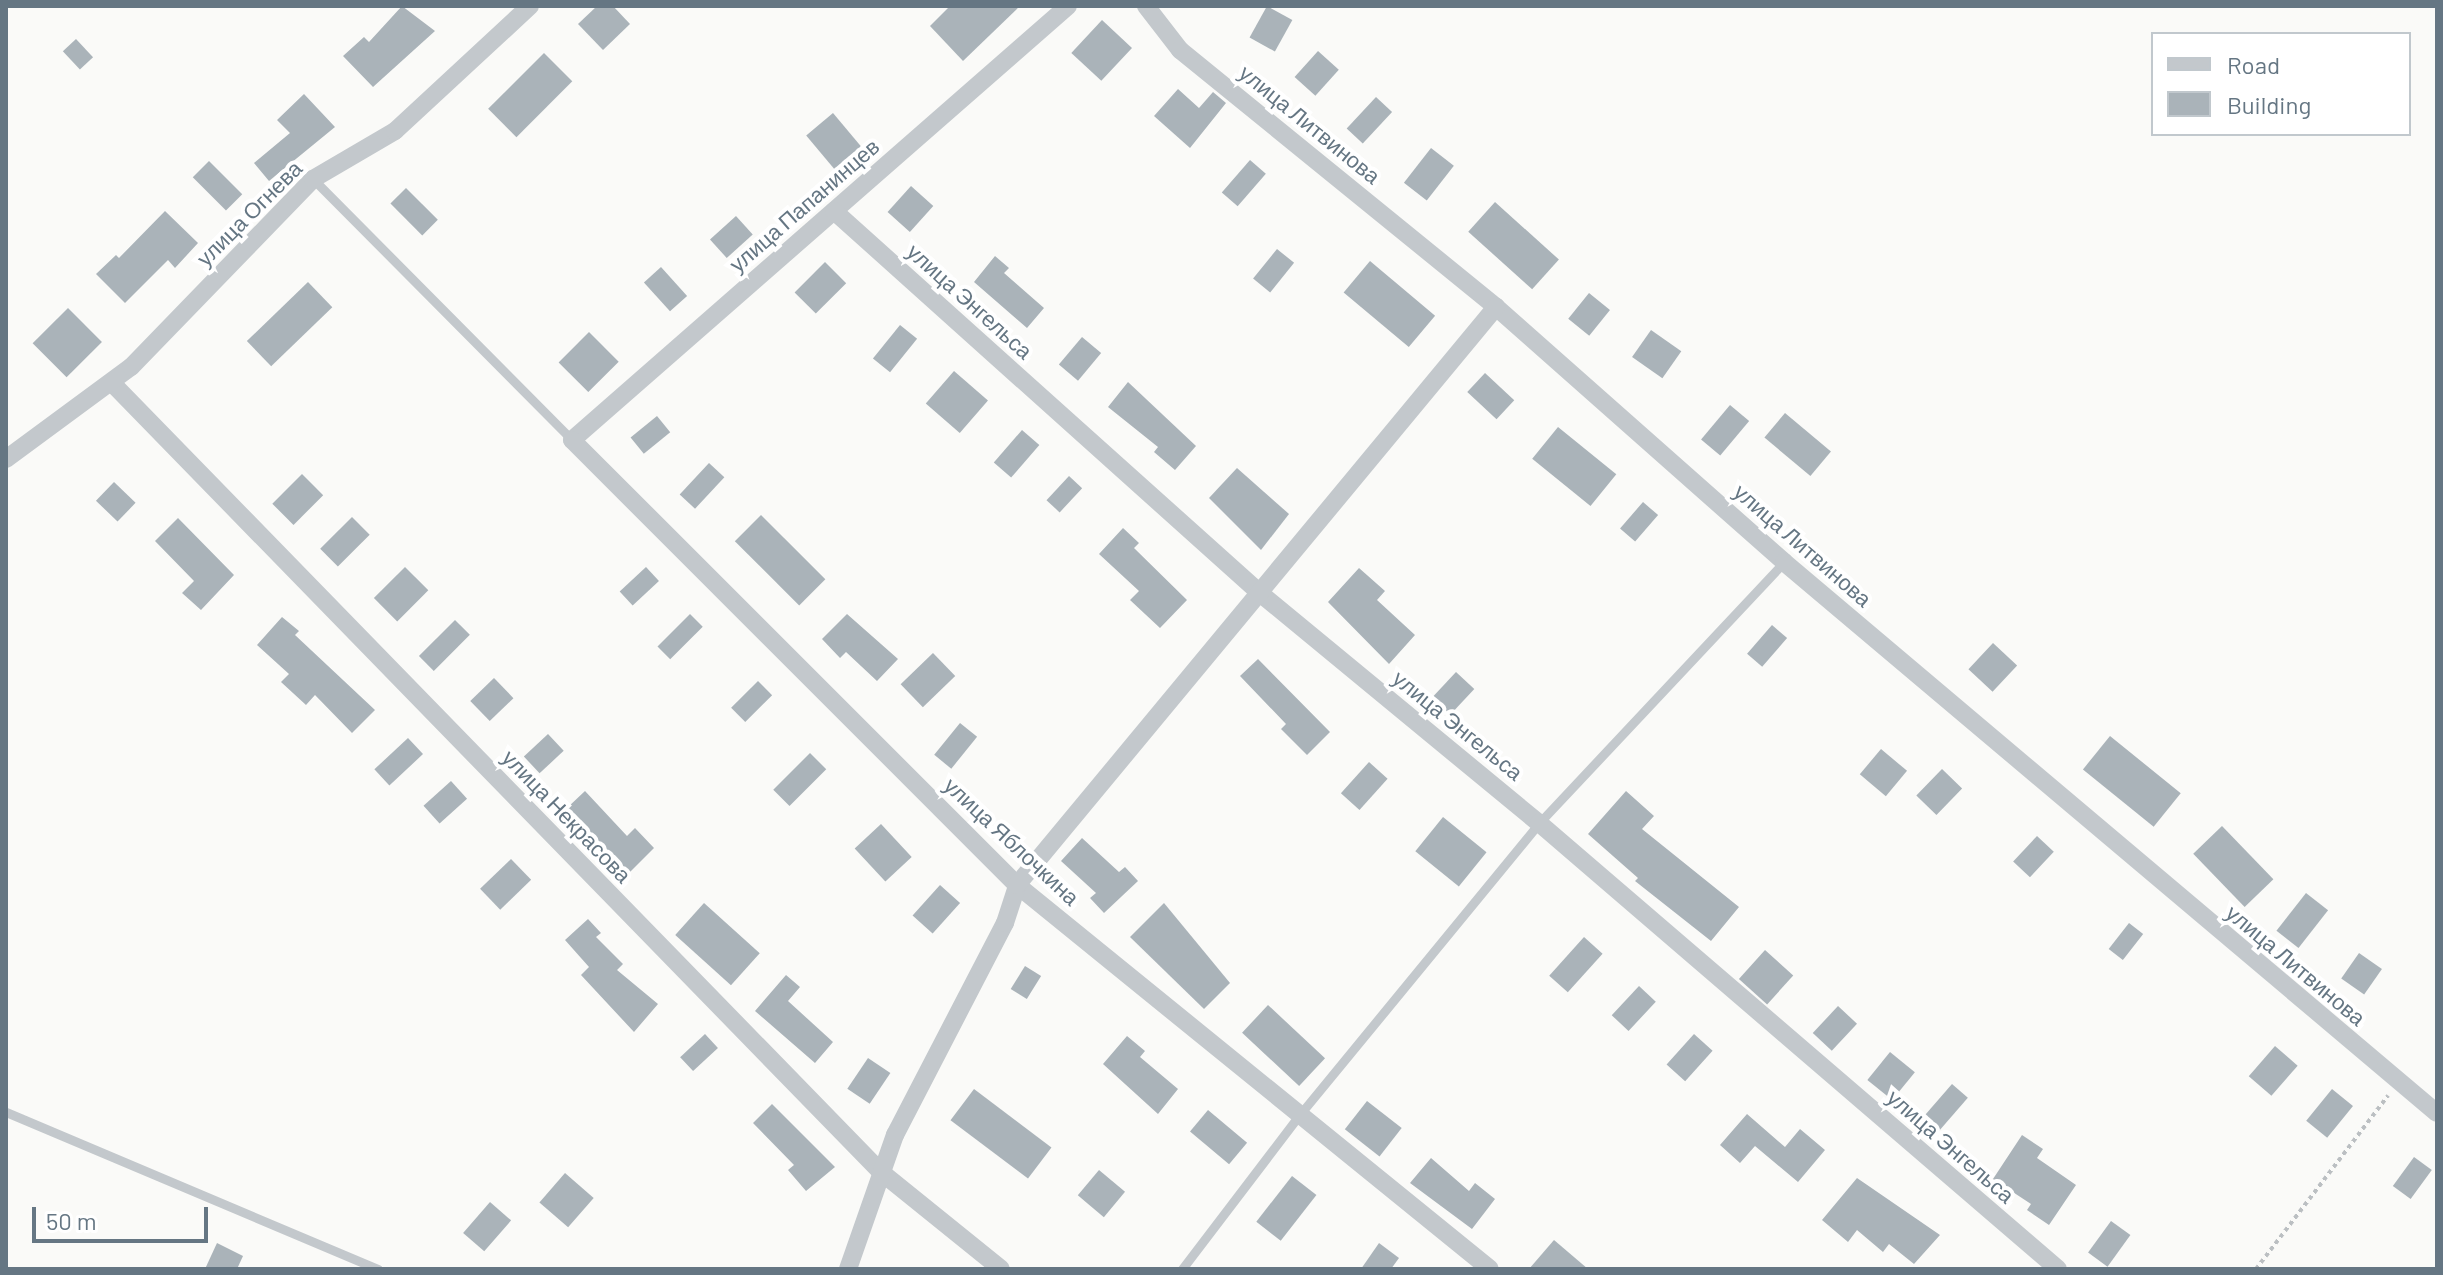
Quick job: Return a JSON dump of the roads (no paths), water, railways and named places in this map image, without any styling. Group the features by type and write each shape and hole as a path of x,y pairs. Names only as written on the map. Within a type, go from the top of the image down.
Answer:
{"street":[{"name":"улица Огнева","path":"6,459 112,383 313,179 395,131 530,6"},
{"name":"улица Папанинцев","path":"572,440 1068,6"},
{"name":"улица Литвинова","path":"1146,6 1180,50 1496,307 1784,562 2437,1113"},
{"name":"улица Энгельса","path":"834,211 1261,594 1539,823 2058,1269"},
{"path":"848,1269 881,1172 1005,923 1017,885 1496,307"},
{"name":"улица Некрасова","path":"112,383 881,1172 1001,1269"},
{"name":"улица Яблочкина","path":"572,440 1017,885 1490,1269"}],"lane":[{"path":"313,179 572,440"},
{"path":"1182,1269 1301,1113 1539,823 1784,562"},
{"path":"6,1112 378,1269"}]}
